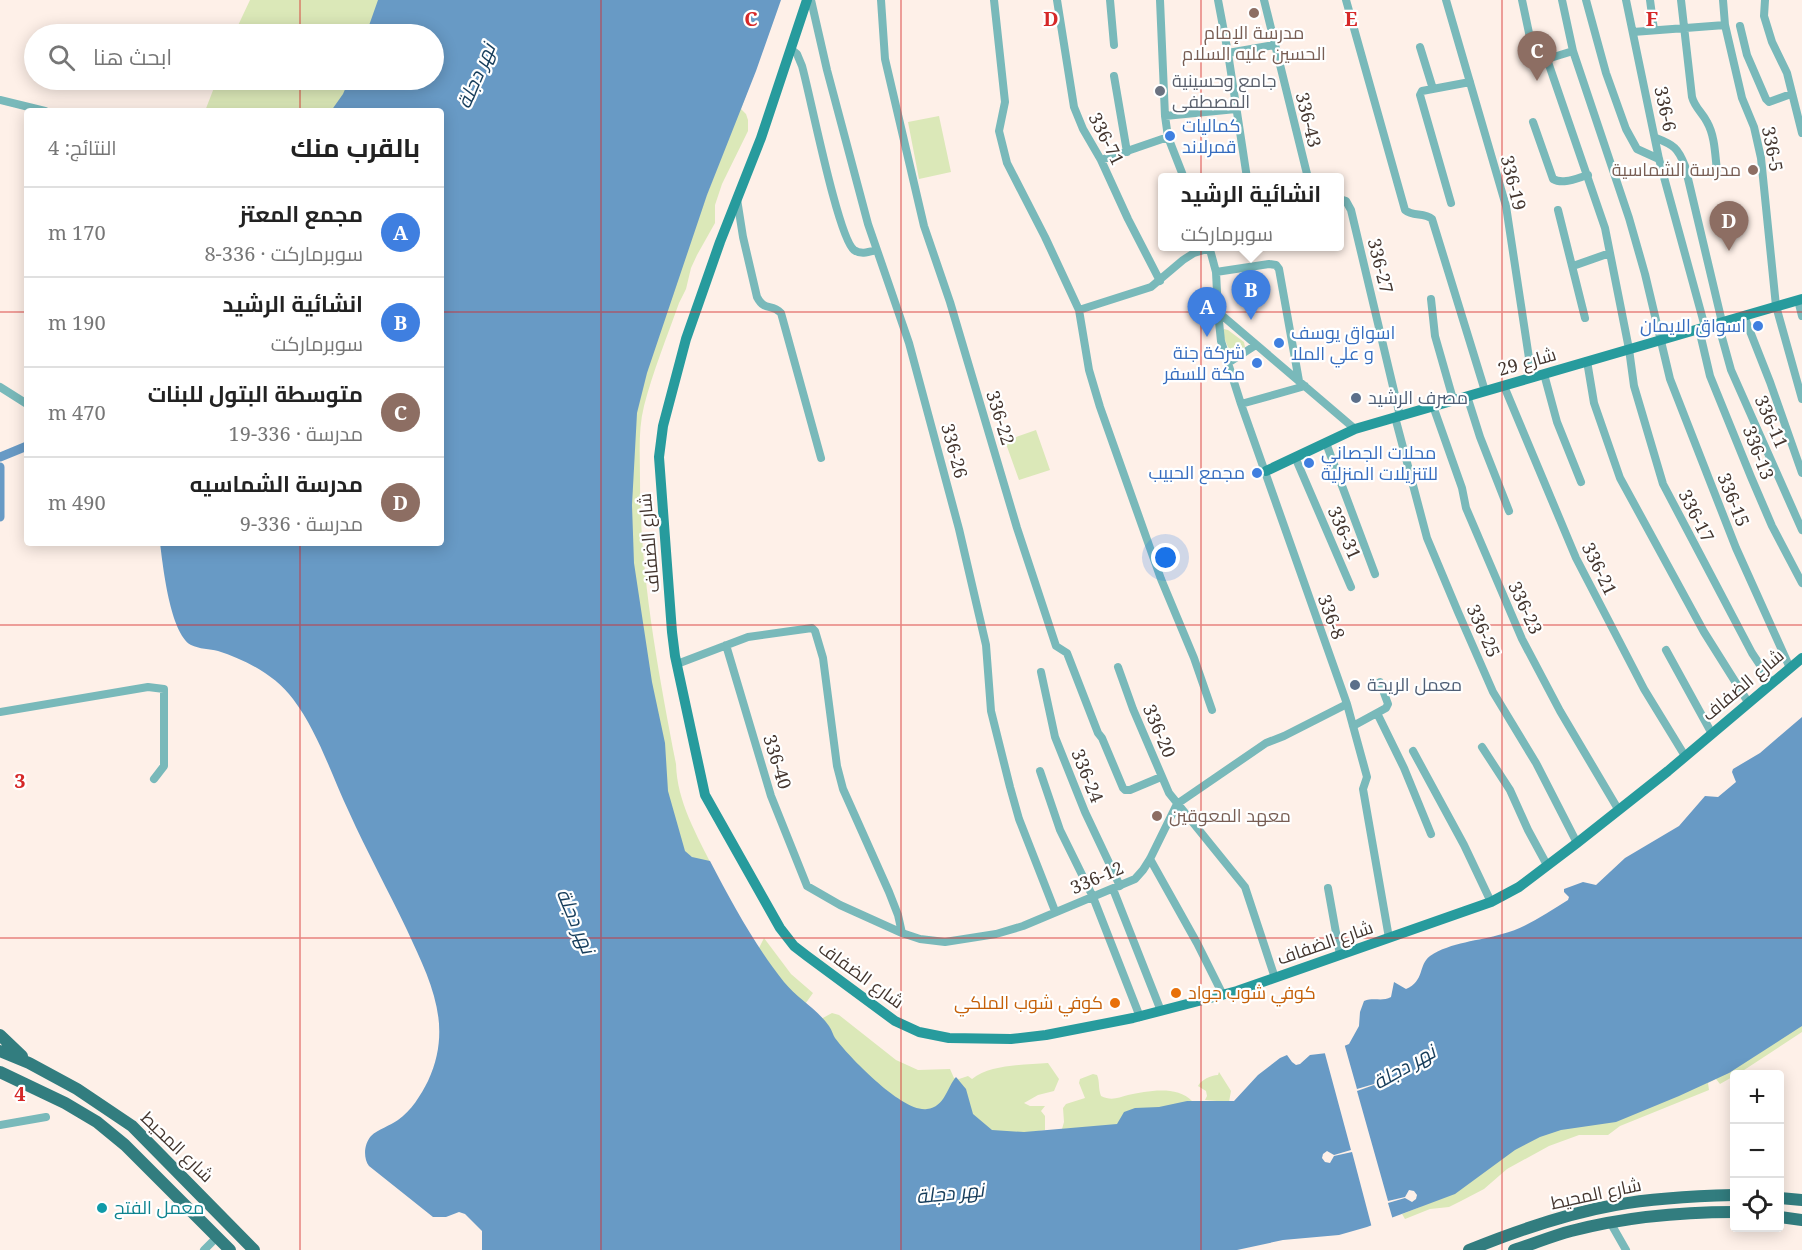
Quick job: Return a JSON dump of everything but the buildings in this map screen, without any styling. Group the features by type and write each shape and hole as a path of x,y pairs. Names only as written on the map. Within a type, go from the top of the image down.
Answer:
{"main road":[{"path":"0,1035 29,1063"},
{"name":"شارع المحيط","path":"1,1052 29,1063 77,1089 132,1126 254,1250"},
{"name":"شارع المحيط","path":"0,1072 65,1103 97,1122 125,1145 230,1250"},
{"name":"شارع المحيط","path":"1469,1250 1558,1218 1614,1205 1688,1196 1730,1195"},
{"path":"1688,1196 1685,1204 1689,1212"},
{"path":"1671,1198 1675,1206 1672,1214"},
{"path":"1784,1198 1802,1200"},
{"name":"شارع المحيط","path":"1514,1250 1569,1231 1610,1222 1689,1212 1730,1212"},
{"path":"1784,1218 1802,1220"}],"street":[{"name":"شارع الضفاف","path":"809,0 761,138 686,339 668,405 659,457 672,632 707,802 786,938 807,957 895,1021 919,1032 938,1037 996,1039 1029,1037 1140,1017 1223,995 1275,978 1491,902 1519,887 1577,843 1802,658"},
{"name":"336-26","path":"809,0 868,224 909,343 962,540 986,645 992,711 1010,787 1019,819 1055,911"},
{"name":"336-22","path":"881,0 885,59 924,226 950,302 1017,528 1056,646 1067,653 1122,788 1131,790 1161,777"},
{"path":"994,0 1005,102 999,131 1002,147 1007,163 1079,310 1089,369 1100,407 1161,579 1194,658 1212,711"},
{"name":"336-71","path":"1057,0 1074,107 1160,281"},
{"path":"1110,0 1114,45"},
{"path":"1160,0 1164,116 1168,137 1182,173"},
{"path":"1218,0 1246,173"},
{"name":"336-43","path":"1264,0 1307,173"},
{"path":"1346,0 1405,210 1410,214 1428,215 1432,219 1485,391"},
{"name":"336-19","path":"1446,0 1506,206 1532,378"},
{"path":"1522,0 1532,47 1547,59 1605,228 1629,349"},
{"name":"336-15","path":"1562,0 1573,51 1629,218 1662,340 1670,379 1712,489 1790,668"},
{"path":"1586,0 1605,73 1626,129 1637,149 1659,159"},
{"name":"336-6","path":"1626,0 1659,159 1702,328"},
{"path":"1650,0 1654,30"},
{"path":"1681,0 1692,97 1695,108 1706,120 1713,135 1717,171"},
{"name":"336-5","path":"1723,0 1725,25 1742,98 1754,127 1761,158 1776,306 1802,399"},
{"path":"1765,0 1764,16 1772,42 1787,73 1802,133"},
{"path":"1633,32 1725,25"},
{"path":"1740,26 1748,55 1766,99 1774,102 1791,94"},
{"path":"1228,53 1274,45"},
{"path":"1420,47 1433,89"},
{"path":"791,49 797,54 802,66 826,171 848,242 857,252 877,250"},
{"path":"1547,59 1573,51"},
{"path":"1114,76 1127,152"},
{"path":"1451,203 1420,95 1422,91 1470,82"},
{"path":"0,100 33,108"},
{"path":"1164,116 1236,109"},
{"path":"1533,122 1553,179 1564,182 1587,176"},
{"path":"1101,160 1168,137"},
{"name":"336-11","path":"1656,138 1670,143 1679,150 1685,166 1731,370 1802,530"},
{"path":"737,198 743,237 757,297 760,304 766,308 777,309 782,313 821,458"},
{"name":"336-27","path":"1344,200 1351,210 1398,416"},
{"path":"1558,210 1585,318"},
{"path":"1079,310 1151,287 1183,260 1199,251"},
{"name":"336-8","path":"1211,251 1216,272 1221,341 1311,609 1347,704 1367,777 1363,789 1389,938"},
{"path":"1573,266 1610,253"},
{"path":"1216,272 1269,264 1276,265 1279,269 1302,384"},
{"path":"1431,299 1435,336 1453,399"},
{"path":"1800,299 1802,316"},
{"name":"شارع 29","path":"1266,471 1355,429 1800,299"},
{"path":"1218,312 1355,429"},
{"path":"1744,316 1802,473"},
{"name":"336-13","path":"1702,328 1710,376 1772,526 1802,583"},
{"path":"1228,363 1257,345"},
{"name":"336-17","path":"1629,349 1634,387 1663,484 1752,653 1772,683"},
{"path":"1587,361 1594,403 1620,478 1704,632 1748,702"},
{"path":"1544,374 1557,422 1581,482"},
{"path":"1241,405 1302,384"},
{"name":"336-21","path":"1504,386 1576,558 1644,690 1685,756"},
{"path":"0,387 24,402"},
{"path":"1467,396 1509,511"},
{"name":"336-23","path":"1433,406 1462,488 1466,508 1522,639 1560,711 1618,809"},
{"name":"336-25","path":"1398,416 1427,538 1458,612 1493,692 1536,763 1577,843"},
{"path":"1326,443 1375,574"},
{"name":"336-31","path":"1295,457 1351,587"},
{"path":"677,664 753,636 774,635 812,628 823,658 839,775 843,789 889,892 902,933"},
{"name":"336-40","path":"726,645 771,796 807,886"},
{"path":"1666,650 1712,732"},
{"name":"336-20","path":"1118,668 1169,793 1245,887 1275,978"},
{"name":"336-24","path":"1041,672 1055,737 1117,887 1161,1011"},
{"path":"1353,726 1386,708 1388,704 1380,682"},
{"path":"0,712 148,687 164,689 164,766 154,779"},
{"name":"336-12","path":"807,886 840,905 902,933 931,941 945,942 972,938 1023,926 1117,887 1139,875 1150,859 1177,804 1266,743 1347,704"},
{"path":"1377,713 1404,768 1431,834"},
{"path":"1482,747 1510,790 1547,865"},
{"path":"1413,752 1464,844 1491,902"},
{"path":"1040,771 1060,830 1093,897 1140,1017"},
{"path":"1150,859 1223,995"},
{"path":"1328,888 1340,955"},
{"path":"0,1125 46,1118"},
{"path":"1610,1222 1626,1250"},
{"path":"204,1250 217,1237"}],"green space":[{"path":"250,0 385,0 377,24 239,24"},
{"path":"781,0 741,109 748,120 748,131 722,184 715,205 715,223 691,268 686,289 652,380 642,415 640,452 641,515 647,587 680,792 689,818 729,899 759,948 764,938 791,974 813,993 803,1007 791,1016 692,857 686,854 681,855 632,644 628,415 634,386"},
{"path":"213,90 350,90 338,108 206,108"},
{"path":"939,116 951,172 919,179 908,122"},
{"path":"1224,329 1244,342 1245,347 1231,354 1222,333"},
{"path":"1036,430 1050,470 1019,480 1005,441"},
{"path":"832,1013 839,1015 896,1060 918,1070 950,1069 954,1078 968,1076 972,1079 998,1068 1048,1063 1059,1079 1054,1091 1038,1095 1024,1103 1030,1106 1045,1106 1041,1111 1045,1116 1045,1130 1032,1132 1027,1139 919,1122 822,1034 821,1019"},
{"path":"1802,1014 1802,1032 1744,1070 1730,1070 1730,1078 1720,1084 1716,1079 1708,1083 1709,1090 1620,1126 1608,1135 1579,1135 1549,1146 1507,1169 1484,1189 1449,1207 1430,1209 1405,1219 1402,1214 1420,1207 1506,1150"},
{"path":"1219,1072 1231,1091 1229,1102 1205,1100 1206,1091 1198,1086 1206,1078 1218,1075"},
{"path":"1093,1074 1097,1075 1101,1096 1105,1098 1162,1090 1178,1093 1192,1101 1187,1101 1153,1125 1062,1129 1063,1108 1066,1104 1085,1098 1079,1083 1080,1079"}],"water":[{"name":"نهر دجلة","path":"378,0 781,0 756,71 707,195 647,373 637,413 632,505 634,563 652,682 665,743 668,791 685,851 692,857 710,861 735,908 773,968 784,982 824,1020 835,1038 852,1058 891,1093 917,1108 927,1109 942,1101 956,1077 966,1089 973,1114 992,1130 1024,1132 1117,1124 1124,1112 1135,1108 1159,1107 1187,1101 1234,1101 1258,1075 1280,1058 1287,1055 1296,1065 1310,1055 1327,1053 1349,1044 1359,1026 1364,1001 1391,997 1394,982 1406,989 1412,986 1419,977 1426,960 1438,951 1519,928 1568,900 1569,897 1564,889 1583,882 1596,885 1625,858 1679,826 1705,796 1718,797 1736,782 1733,769 1760,753 1802,717 1802,1026 1734,1070 1730,1070 1729,1073 1679,1096 1616,1122 1561,1130 1540,1137 1515,1150 1455,1194 1339,1235 1283,1240 1237,1250 482,1250 482,1231 465,1214 459,1212 446,1217 433,1217 369,1166 365,1155 371,1136 398,1120 415,1102 428,1081 436,1060 439,1022 436,1003 424,967 356,827 317,739 302,712 286,690 259,669 218,651 191,645 184,638 173,614 160,546 444,546 444,108 333,108 345,90 444,90 444,24 370,24"}],"pier":[{"path":"1344,1043 1357,1089 1374,1084 1378,1078 1383,1078 1386,1082 1383,1088 1378,1089 1374,1085 1357,1091 1388,1201 1405,1197 1409,1190 1414,1191 1417,1195 1412,1202 1405,1198 1388,1203 1393,1220 1372,1228 1352,1152 1334,1156 1330,1163 1325,1162 1322,1158 1327,1151 1334,1155 1351,1150 1324,1050"}],"waterway":[{"path":"0,457 24,447"},
{"path":"0,467 0,517"}],"place":[{"name":"مدرسة الإمام الحسين عليه السلام","path":"1254,13"},
{"name":"متوسطة البتول للبنات","path":"1537,81"},
{"name":"جامع وحسينية المصطفى","path":"1160,91"},
{"name":"كماليات قمرلاند","path":"1170,136"},
{"name":"مدرسة الشماسية","path":"1753,170"},
{"name":"مدرسة الشماسيه","path":"1729,251"},
{"name":"انشائية الرشيد","path":"1251,320"},
{"name":"اسواق الايمان","path":"1758,326"},
{"name":"مجمع المعتز","path":"1207,337"},
{"name":"اسواق يوسف و علي الملا","path":"1279,343"},
{"name":"شركة جنة مكة للسفر","path":"1257,363"},
{"name":"مصرف الرشيد","path":"1356,398"},
{"name":"محلات الجصاني للتنزيلات المنزلية","path":"1309,463"},
{"name":"مجمع الحبيب","path":"1257,473"},
{"name":"معمل الريحة","path":"1355,685"},
{"name":"معهد المعوقين","path":"1157,816"},
{"name":"كوفي شوب جواد","path":"1176,993"},
{"name":"كوفي شوب الملكي","path":"1115,1003"},
{"name":"معمل الفتح","path":"102,1208"}]}
